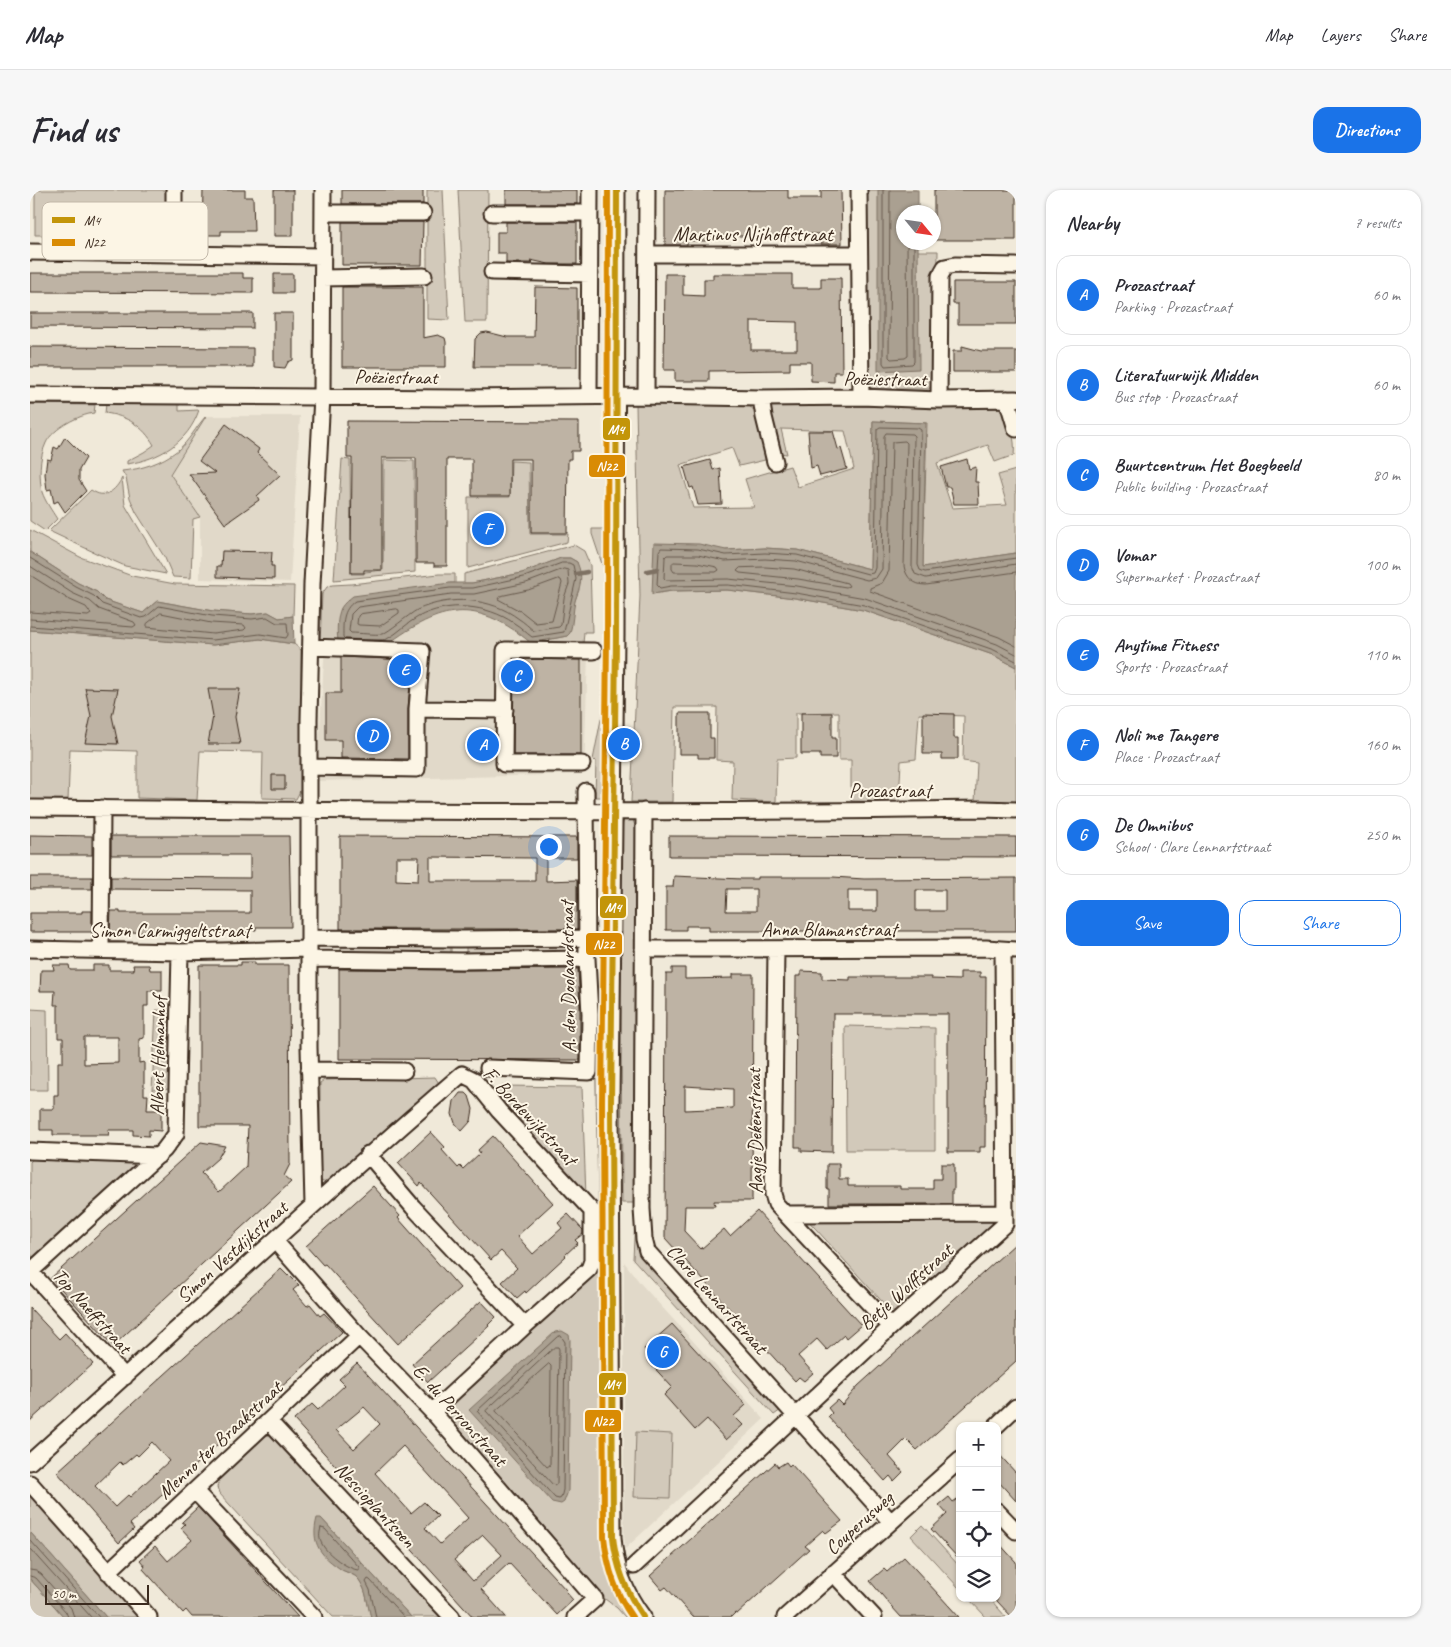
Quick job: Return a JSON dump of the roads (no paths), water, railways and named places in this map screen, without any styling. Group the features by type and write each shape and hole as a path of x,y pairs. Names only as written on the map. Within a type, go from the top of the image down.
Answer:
{"street":[{"path":"312,1205 309,1070 309,767 312,584 322,396 323,190"},
{"path":"589,397 590,190"},
{"path":"617,190 616,636 611,1123 614,1541 617,1564 623,1583 643,1617"},
{"path":"646,396 647,190"},
{"path":"859,190 861,397"},
{"path":"323,213 423,213"},
{"path":"492,213 590,214"},
{"path":"208,254 323,256"},
{"name":"Martinus Nijhoffstraat","path":"647,254 859,254"},
{"path":"939,400 940,276 945,267 955,265 1016,266"},
{"path":"492,272 590,274"},
{"path":"323,278 424,276"},
{"name":"Poëziestraat","path":"30,395 646,396 861,397 939,400 1012,399 1016,429"},
{"path":"762,398 764,417 775,462"},
{"path":"309,767 417,769 418,709 422,651 311,647"},
{"path":"582,764 504,764 505,650 594,651"},
{"path":"418,709 505,710"},
{"name":"A. den Doolaardstraat","path":"488,1068 589,1072 590,1014 587,959 586,791"},
{"path":"30,808 586,811"},
{"path":"101,950 102,808"},
{"name":"Prozastraat","path":"586,811 1016,810"},
{"name":"Clare Lennartstraat","path":"644,812 642,1209 644,1239 647,1251 891,1522"},
{"path":"309,949 460,939 587,938"},
{"name":"Simon Carmiggeltstraat","path":"30,949 180,952 309,949"},
{"path":"309,949 462,961 587,959"},
{"name":"Anna Blamanstraat","path":"643,949 1010,950"},
{"name":"Aagje Dekenstraat","path":"776,949 774,1194 776,1204 891,1327"},
{"name":"Betje Wolffstraat","path":"634,1566 891,1327 1005,1224 1010,950"},
{"name":"Albert Helmanhof","path":"30,1271 158,1156 176,1134 180,952"},
{"path":"309,1070 404,1071"},
{"name":"Simon Vestdijkstraat","path":"30,1462 275,1241 368,1154 462,1074"},
{"name":"F. Bordewijkstraat","path":"432,1412 589,1269 592,1261 592,1211 499,1111 474,1080 462,1074"},
{"path":"30,1151 158,1156"},
{"path":"368,1154 413,1206 525,1326"},
{"path":"786,1214 1005,1213"},
{"name":"E. du Perronstraat","path":"275,1241 359,1336 432,1412 595,1598 574,1617"},
{"name":"Top Naeffstraat","path":"30,1271 125,1377"},
{"name":"Menno ter Braakstraat","path":"108,1572 359,1336"},
{"path":"1000,1422 1016,1407"},
{"name":"Nescioplantsoen","path":"269,1421 452,1617"},
{"name":"Couperusweg","path":"785,1617 956,1467"},
{"path":"30,1483 149,1617"},
{"path":"195,1491 314,1617"},
{"path":"998,1512 1016,1531"},
{"path":"833,1573 874,1617"}],"water":[{"path":"878,190 918,190 918,205 896,205 896,250 918,250 919,369 878,371"},
{"path":"873,421 926,423 923,567 1016,553 1016,667 993,655 863,610 795,598 727,590 672,591 652,594 654,543 699,544 726,550 765,548 797,550 870,569"},
{"path":"30,552 78,583 97,592 105,600 143,613 157,601 213,611 252,614 268,612 279,618 293,616 294,644 260,639 213,645 30,630"},
{"path":"561,558 570,558 577,562 581,578 571,629 567,636 531,643 495,619 478,613 462,612 429,619 392,641 392,646 339,644 337,631 341,608 353,596 450,583 472,583 522,573"},
{"path":"562,1331 569,1335 570,1340 568,1491 564,1502 561,1504 552,1502 469,1410 555,1332"},
{"path":"317,1518 321,1518 411,1617 371,1617 365,1593 359,1580 328,1560 319,1548 315,1535"},
{"path":"30,1532 106,1617 64,1617 30,1579"}],"waterway":[{"path":"647,571 658,569"},
{"path":"576,574 587,572"}],"place":[{"name":"Noli me Tangere","path":"488,529"},
{"name":"Anytime Fitness","path":"405,670"},
{"name":"Buurtcentrum Het Boegbeeld","path":"517,676"},
{"name":"Vomar","path":"373,736"},
{"name":"Literatuurwijk Midden","path":"624,744"},
{"name":"Prozastraat","path":"483,745"},
{"name":"De Omnibus","path":"663,1352"}]}
